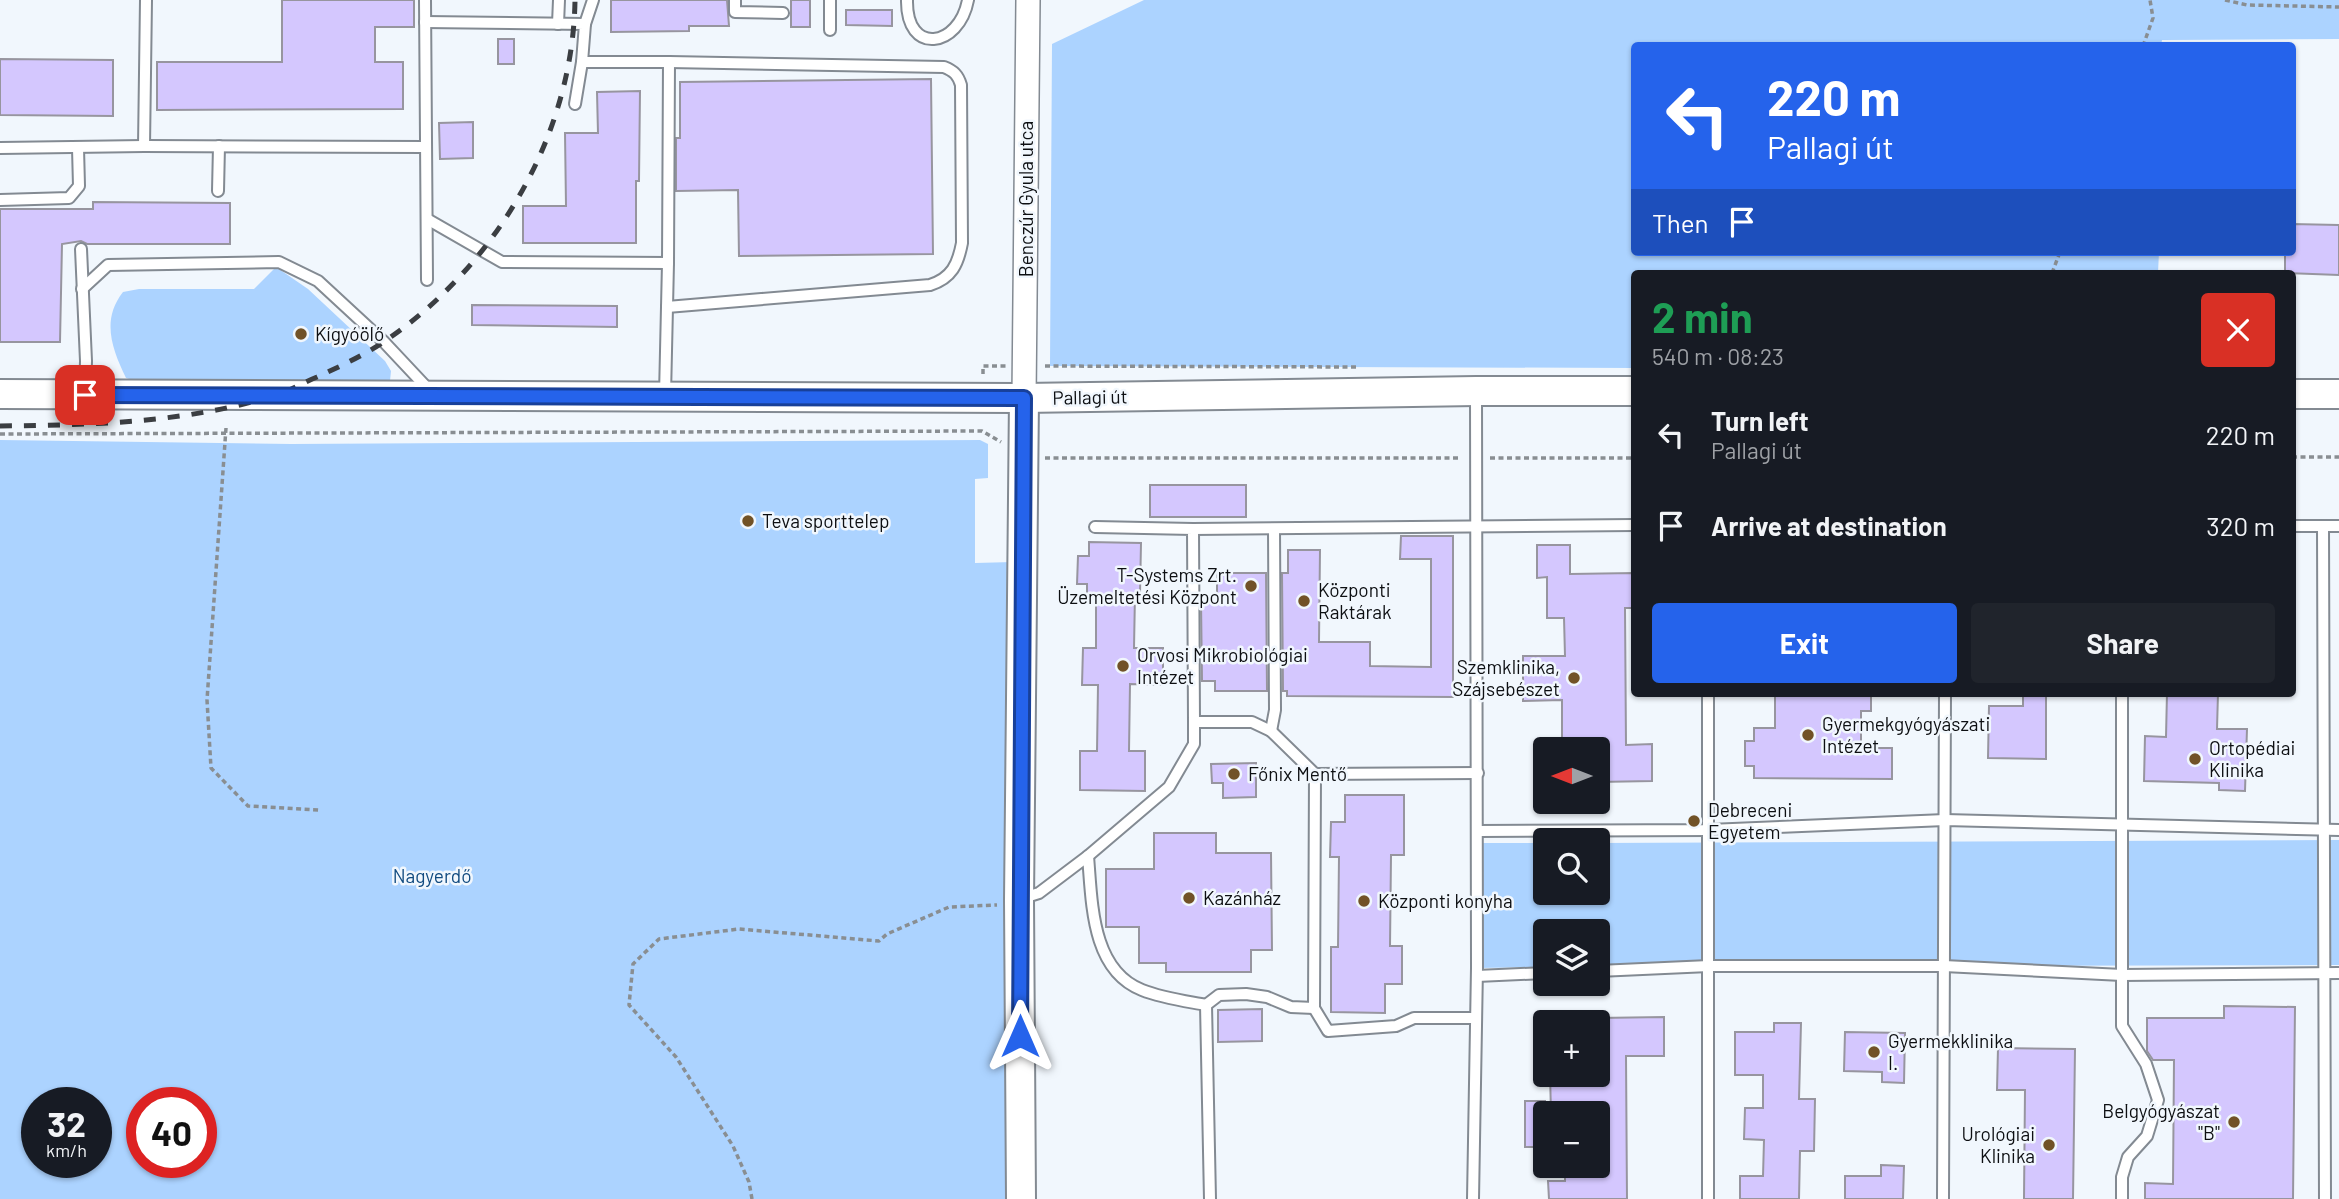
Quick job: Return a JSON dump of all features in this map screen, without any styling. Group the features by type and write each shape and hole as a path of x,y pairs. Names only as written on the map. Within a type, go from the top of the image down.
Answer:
{"street":[{"name":"Benczúr Gyula utca","path":"1024,398 1028,0"},
{"name":"Pallagi út","path":"0,394 1024,398 1631,391"},
{"path":"2296,394 2339,394"},
{"path":"1021,1199 1008,903 1024,398"}],"lane":[{"path":"144,146 146,0"},
{"path":"425,0 427,280"},
{"path":"558,24 559,0"},
{"path":"575,104 585,24 593,0"},
{"path":"735,0 735,12 783,13"},
{"path":"830,0 831,30"},
{"path":"906,0 906,14 910,26 916,34 926,38 949,35 963,18 968,0"},
{"path":"425,22 585,24"},
{"path":"582,62 944,67 958,77 961,85 962,243 959,260 943,281 930,285 667,307"},
{"path":"665,397 669,62"},
{"path":"218,191 219,146"},
{"path":"0,148 426,147"},
{"path":"0,200 69,198 79,186 78,148"},
{"path":"427,219 502,262 668,263"},
{"path":"81,248 85,395"},
{"path":"82,289 108,265 279,262 318,281 384,342 434,396"},
{"path":"1473,1199 1478,831 1476,391"},
{"path":"1095,527 1274,529 1631,525"},
{"path":"2296,526 2339,526"},
{"path":"2323,526 2325,1199"},
{"path":"1008,903 1039,893 1088,856 1169,786 1194,744 1193,529"},
{"path":"1270,731 1275,710 1274,529"},
{"path":"1707,1199 1708,697"},
{"path":"1943,1199 1945,697"},
{"path":"2122,697 2122,1026 2146,1064 2158,1100 2147,1136 2128,1157 2122,1177 2122,1199"},
{"path":"1194,722 1252,722 1270,731 1315,774 1478,773"},
{"path":"1315,774 1314,1008 1328,1031 1396,1026 1414,1018 1476,1018"},
{"path":"1478,831 1709,830 1945,820 2339,830"},
{"path":"1088,856 1101,948 1115,972 1140,990 1206,1005"},
{"path":"1610,970 1709,966 1944,966 2122,975 2339,973"},
{"path":"1477,976 1533,974"},
{"path":"1206,1005 1219,995 1246,994 1267,997 1291,1007 1314,1008"},
{"path":"1206,1005 1210,1199"}],"path":[{"path":"2144,42 2153,19 2150,0"},
{"path":"2225,0 2247,5 2339,7"},
{"path":"1050,366 1356,367"},
{"path":"226,428 207,700 211,768 247,806 319,810"},
{"path":"0,434 982,431 1002,442 1038,442 1038,458 1631,458"},
{"path":"2296,457 2339,457"},
{"path":"752,1199 749,1182 733,1146 676,1057 629,1005 633,964 659,939 739,929 879,941 887,934 949,907 1008,903"}],"green space":[{"path":"1144,0 2339,0 2339,39 2162,42 1631,42 1631,256 2159,256 2158,270 1631,270 1631,368 1050,366 1052,44"},
{"path":"276,267 308,289 385,361 391,371 390,381 384,385 135,381 126,378 111,335 112,313 123,292 139,289 254,289"},
{"name":"Nagyerdő","path":"0,440 291,444 980,440 988,444 988,478 975,479 975,563 1013,562 1010,1199 0,1199"},
{"path":"2339,840 2339,965 1610,967 1610,919 1533,919 1533,967 1477,968 1477,843 1533,843 1533,905 1610,905 1610,843"}],"building":[{"path":"282,0 414,0 414,27 375,27 375,62 403,62 403,109 157,110 157,62 282,62"},
{"path":"611,0 727,0 729,26 689,26 689,31 611,32"},
{"path":"791,0 810,0 810,27 791,27"},
{"path":"846,10 892,10 892,26 846,25"},
{"path":"498,39 514,39 514,64 498,64"},
{"path":"0,59 113,60 113,116 0,115"},
{"path":"931,79 933,254 739,256 738,190 676,191 680,82"},
{"path":"640,91 636,243 523,243 523,206 566,206 565,133 598,133 597,92"},
{"path":"473,122 473,158 440,159 439,123"},
{"path":"93,202 230,203 230,244 87,244 81,241 62,244 60,342 0,342 0,209 93,209"},
{"path":"2296,224 2339,225 2339,275 2296,273 2296,270 2285,270 2285,256 2296,256"},
{"path":"472,305 617,306 617,327 472,325"},
{"path":"1150,485 1246,485 1246,517 1150,517"},
{"name":"Központi Raktárak","path":"1401,536 1453,536 1453,697 1287,696 1287,691 1283,691 1282,573 1288,573 1288,550 1320,550 1319,642 1370,642 1370,666 1431,667 1431,559 1400,559"},
{"name":"Orvosi Mikrobiológiai Intézet","path":"1089,542 1141,543 1140,594 1135,594 1134,648 1163,648 1163,685 1130,684 1129,751 1145,751 1145,791 1080,790 1080,751 1097,751 1098,685 1082,685 1083,648 1096,648 1096,595 1087,595 1087,584 1077,584 1078,556 1089,556"},
{"name":"Szemklinika, Szájsebészet","path":"1537,545 1570,545 1570,574 1631,573 1631,608 1625,608 1626,745 1652,744 1652,781 1610,782 1610,737 1562,737 1562,700 1523,701 1523,656 1565,656 1564,618 1547,618 1547,577 1537,578"},
{"path":"1217,573 1266,573 1267,691 1215,691 1215,681 1202,681 1201,601 1217,601"},
{"name":"Gyermekgyógyászati Intézet","path":"1775,697 1871,697 1871,711 1861,711 1861,748 1892,748 1892,779 1754,778 1754,766 1745,766 1745,741 1754,741 1754,728 1775,728"},
{"path":"2023,697 2046,697 2046,759 1988,758 1989,706 2023,706"},
{"name":"Ortopédiai Klinika","path":"2167,697 2218,697 2217,729 2247,729 2245,791 2219,790 2219,783 2144,781 2145,736 2166,737"},
{"name":"Főnix Mentő","path":"1256,763 1256,797 1223,798 1223,783 1212,783 1211,764"},
{"name":"Központi konyha","path":"1345,795 1404,795 1404,855 1391,855 1390,946 1402,946 1402,984 1385,984 1385,1013 1331,1012 1331,947 1338,947 1339,857 1330,857 1331,822 1345,822"},
{"name":"Kazánház","path":"1154,833 1216,833 1216,853 1271,853 1272,950 1251,950 1251,972 1166,972 1166,963 1139,963 1139,927 1106,927 1106,869 1154,869"},
{"name":"Belgyógyászat \"B\"","path":"2224,1006 2295,1007 2293,1199 2145,1199 2145,1183 2173,1184 2174,1060 2153,1060 2147,1051 2147,1018 2224,1018"},
{"path":"1262,1009 1262,1041 1218,1042 1218,1010"},
{"path":"1664,1017 1664,1056 1626,1056 1627,1199 1549,1199 1548,1181 1565,1181 1565,1178 1610,1178 1610,1101 1551,1101 1550,1087 1610,1087 1610,1018"},
{"path":"1774,1023 1801,1023 1799,1099 1815,1099 1814,1151 1800,1151 1799,1199 1740,1199 1740,1176 1763,1176 1764,1140 1744,1139 1745,1108 1763,1108 1763,1075 1735,1075 1735,1032 1774,1032"},
{"name":"Gyermekklinika I.","path":"1845,1032 1905,1033 1904,1083 1882,1082 1882,1072 1844,1071"},
{"name":"Urológiai Klinika","path":"1998,1048 2075,1049 2073,1199 2024,1199 2025,1090 1997,1090"},
{"path":"1525,1101 1533,1101 1533,1147 1525,1147"},
{"path":"1881,1165 1904,1166 1903,1199 1845,1199 1845,1176 1881,1176"}],"railway":[{"path":"0,426 138,421 240,405 290,390 382,343 423,312 460,277 492,237 520,194 543,149 560,100 571,51 575,0"}],"place":[{"name":"Kígyóölő","path":"301,334"},
{"name":"Teva sporttelep","path":"748,521"},
{"name":"T-Systems Zrt. Üzemeltetési Központ","path":"1251,586"},
{"name":"Központi Raktárak","path":"1304,601"},
{"name":"Orvosi Mikrobiológiai Intézet","path":"1123,666"},
{"name":"Szemklinika, Szájsebészet","path":"1574,678"},
{"name":"Gyermekgyógyászati Intézet","path":"1808,735"},
{"name":"Ortopédiai Klinika","path":"2195,759"},
{"name":"Főnix Mentő","path":"1234,774"},
{"name":"Debreceni Egyetem","path":"1694,821"},
{"name":"Kazánház","path":"1189,898"},
{"name":"Központi konyha","path":"1364,901"},
{"name":"Gyermekklinika I.","path":"1874,1052"},
{"name":"Belgyógyászat \"B\"","path":"2234,1122"},
{"name":"Urológiai Klinika","path":"2049,1145"}],"route":[{"path":"85,395 1024,398 1020,1036"}]}
